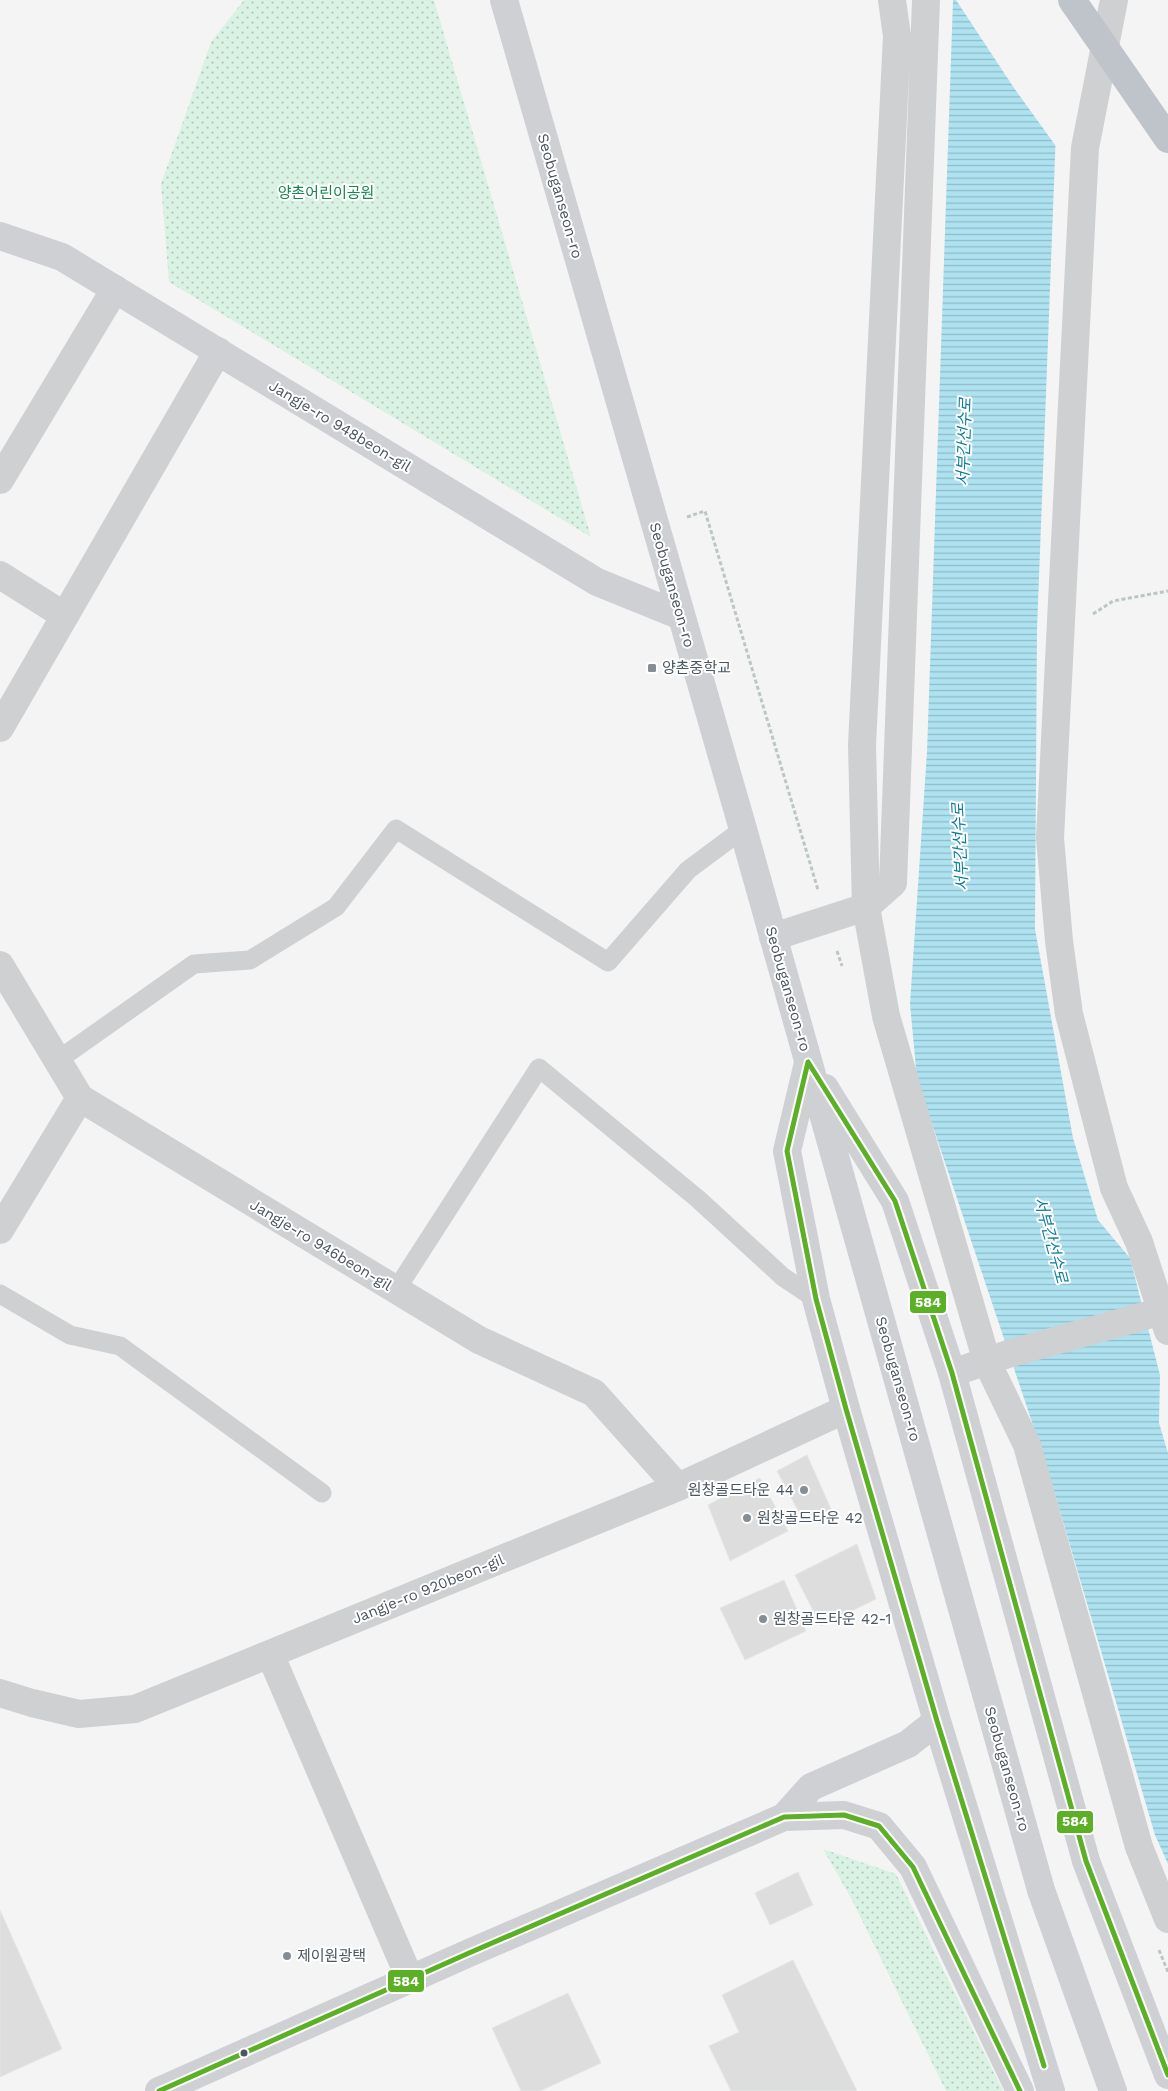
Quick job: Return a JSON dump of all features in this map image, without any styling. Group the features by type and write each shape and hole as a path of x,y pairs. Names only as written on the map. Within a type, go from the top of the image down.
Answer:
{"highway":[{"path":"1072,0 1168,139"}],"street":[{"name":"Seobuganseon-ro","path":"504,0 743,829 1041,1890 1112,2091"},
{"path":"892,0 897,36 862,745 866,907 886,1016 1027,1445 1139,1847 1168,1918"},
{"path":"773,937 866,907 893,883 926,0"},
{"path":"952,1373 997,1358 1160,1318 1139,1242 1114,1188 1069,1014 1059,941 1050,838 1085,148 1114,0"},
{"name":"Jangje-ro 948beon-gil","path":"0,236 62,257 597,582 681,616"},
{"path":"0,480 115,289"},
{"path":"0,728 218,351"},
{"path":"0,575 65,616"},
{"name":"Jangje-ro 946beon-gil","path":"0,965 80,1098 479,1340 594,1392 678,1487"},
{"path":"808,1062 787,1152 816,1299 937,1721 1051,2091"},
{"path":"808,1062 895,1201 952,1373 1086,1861 1168,2075"},
{"path":"0,1230 80,1098"},
{"name":"Jangje-ro 920beon-gil","path":"0,1693 79,1714 134,1709 678,1487 846,1408"},
{"path":"270,1654 410,1979"},
{"path":"784,1817 811,1787 908,1744 937,1721"},
{"path":"159,2091 410,1979 784,1817 844,1815 880,1826 913,1867 1020,2091"}],"lane":[{"path":"58,1060 194,964 250,960 336,907 396,829 608,962 688,870 743,829"},
{"path":"396,1290 539,1068 698,1199 783,1277 816,1299"},
{"path":"0,1294 70,1335 120,1346 322,1493"}],"green space":[{"name":"양촌어린이공원","path":"244,0 434,0 591,537 169,282 161,184 211,42"},
{"path":"823,1849 896,1874 1003,2091 946,2091 851,1898"}],"water":[{"name":"서부간선수로","path":"953,0 1061,0 1037,630 1035,929 1073,1138 1098,1220 1130,1258 1160,1375 1159,1423 1168,1453 1168,1864 1155,1835 1047,1467 917,1079 910,1004 927,752"}],"pier":[{"path":"956,0 1063,0 1058,149 1014,88"}],"building":[{"name":"원창골드타운 44","path":"807,1455 831,1509 804,1522 777,1471"},
{"name":"원창골드타운 42","path":"760,1478 788,1531 730,1561 708,1505"},
{"name":"원창골드타운 42-1","path":"857,1544 876,1599 821,1626 795,1575"},
{"name":"원창골드타운 42-1","path":"784,1580 806,1631 745,1660 720,1608"},
{"path":"798,1872 813,1905 770,1925 755,1893"},
{"path":"0,1910 62,2049 0,2077"},
{"path":"793,1960 857,2091 731,2091 709,2046 739,2032 722,1995"},
{"path":"568,1993 601,2063 540,2091 521,2091 492,2028"}],"transit line":[{"name":"584","path":"808,1062 895,1201 952,1373 1086,1861 1168,2075"},
{"name":"584","path":"808,1062 787,1151 816,1299 937,1721 1044,2066"},
{"name":"584","path":"159,2091 469,1953 784,1817 844,1815 879,1826 913,1867 1020,2091"}],"place":[{"name":"양촌중학교","path":"652,668"},
{"name":"원창골드타운 44","path":"804,1490"},
{"name":"원창골드타운 42","path":"747,1518"},
{"name":"원창골드타운 42-1","path":"763,1619"},
{"name":"제이원광택","path":"287,1956"}]}
